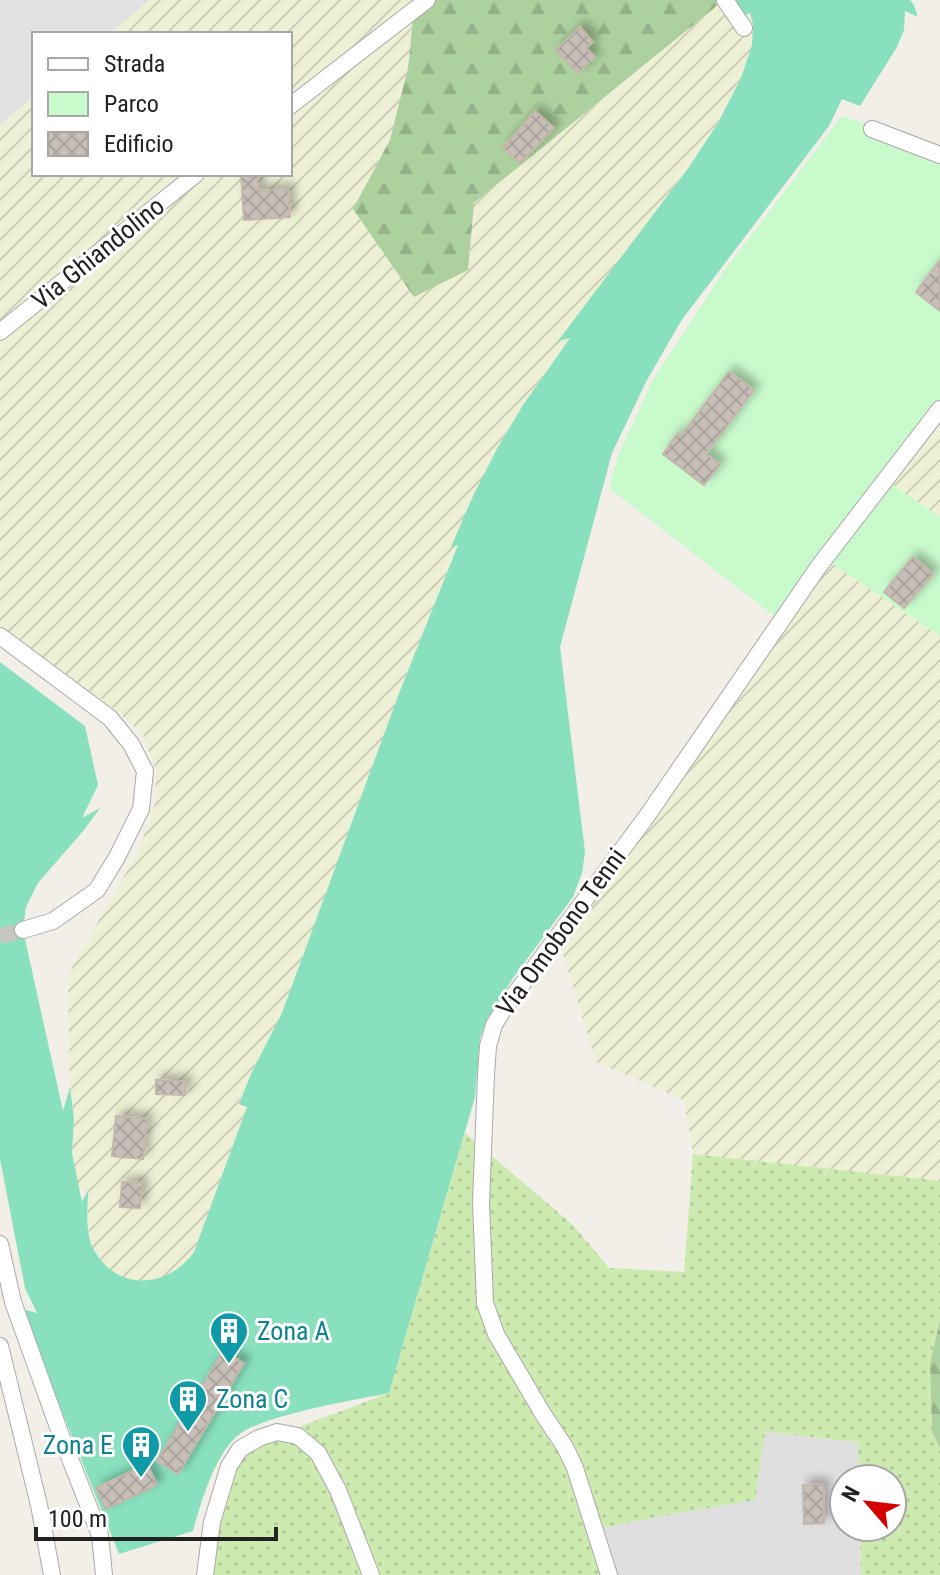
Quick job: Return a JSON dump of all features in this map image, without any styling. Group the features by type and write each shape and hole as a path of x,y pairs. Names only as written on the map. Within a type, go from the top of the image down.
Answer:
{"street":[{"path":"292,104 427,0"},
{"path":"725,0 744,28"},
{"path":"872,129 940,155"},
{"name":"Via Ghiandolino","path":"0,332 194,176"},
{"name":"Via Omobono Tenni","path":"609,1575 575,1468 496,1334 485,1303 481,1202 488,1046 494,1025 503,1010 647,816 819,566 940,409"},
{"path":"0,636 110,718 131,744 145,771 141,809 97,890 53,921 23,930"},
{"path":"0,1244 13,1302 100,1535 104,1575"},
{"path":"0,1346 39,1505 52,1575"},
{"path":"205,1575 212,1522 229,1466 240,1449 277,1432 298,1436 318,1453 338,1490 371,1575"}],"shaded area":[{"path":"0,0 150,0 111,32 32,32 32,98 0,125"},
{"path":"765,1432 858,1442 859,1463 828,1463 828,1543 860,1543 861,1575 609,1575 595,1530 657,1517"}],"green space":[{"path":"150,0 421,0 413,19 408,68 390,140 353,209 468,269 474,203 724,0 735,0 742,16 750,13 753,25 752,45 741,78 718,123 523,405 473,496 458,544 398,696 282,1013 239,1103 247,1107 194,1252 185,1265 169,1275 140,1281 111,1272 91,1244 88,1190 79,1190 72,1153 74,1119 70,1087 68,991 72,967 139,850 156,801 155,768 143,735 114,708 0,628 0,125 32,98 32,176 292,176 292,32 111,32"},
{"path":"421,0 724,0 474,203 468,270 414,297 353,209 390,140 408,68 413,19"},
{"path":"736,0 910,0 918,17 905,11 904,30 897,47 860,106 842,99 829,126 681,321 647,380 612,453 560,647 585,852 582,873 573,897 487,1019 480,1038 475,1097 389,1393 308,1410 247,1429 221,1456 204,1494 193,1531 119,1554 23,1314 26,1310 37,1313 25,1288 0,1159 0,662 85,726 98,785 82,818 100,808 38,883 26,907 23,930 63,1111 70,1087 74,1119 72,1153 82,1202 88,1190 88,1226 92,1246 113,1272 127,1278 156,1279 183,1265 194,1252 247,1107 239,1104 282,1013 398,696 458,545 451,547 473,496 523,405 570,338 558,341 689,167 718,123 741,78 752,45 753,25 750,13 742,16"},
{"path":"842,116 940,148 940,414 887,481 940,517 940,636 827,560 782,622 609,488 618,456 652,381 724,271"},
{"path":"940,414 940,517 887,481"},
{"path":"827,560 940,636 940,1181 693,1154 684,1100 596,1062 556,931"},
{"path":"465,1133 573,1225 609,1268 684,1272 693,1154 940,1181 940,1320 930,1363 932,1432 940,1448 940,1575 861,1575 860,1543 908,1543 908,1463 859,1463 858,1442 765,1432 755,1500 594,1530 609,1575 209,1575 229,1466 240,1449 389,1393"},
{"path":"940,1320 940,1448 932,1432 930,1363"}],"building":[{"path":"580,27 593,42 586,48 595,57 578,73 556,50"},
{"path":"535,111 554,128 520,163 503,148"},
{"path":"241,176 257,176 258,191 288,189 290,217 244,220"},
{"path":"940,260 940,311 916,292"},
{"path":"729,372 754,390 706,454 720,464 704,485 663,454 678,433 681,436"},
{"path":"913,557 933,574 904,608 884,592"},
{"path":"156,1080 186,1082 185,1095 156,1094"},
{"path":"116,1116 147,1119 143,1159 112,1156"},
{"path":"122,1182 142,1183 140,1208 120,1207"},
{"path":"223,1351 244,1363 178,1474 157,1461"},
{"path":"147,1464 157,1485 106,1509 96,1488"},
{"path":"823,1484 824,1523 804,1524 803,1485"}],"tunnel":[{"path":"0,936 23,930"}],"place":[{"name":"Zona A","path":"229,1365"},
{"name":"Zona C","path":"188,1433"},
{"name":"Zona E","path":"141,1479"}]}
